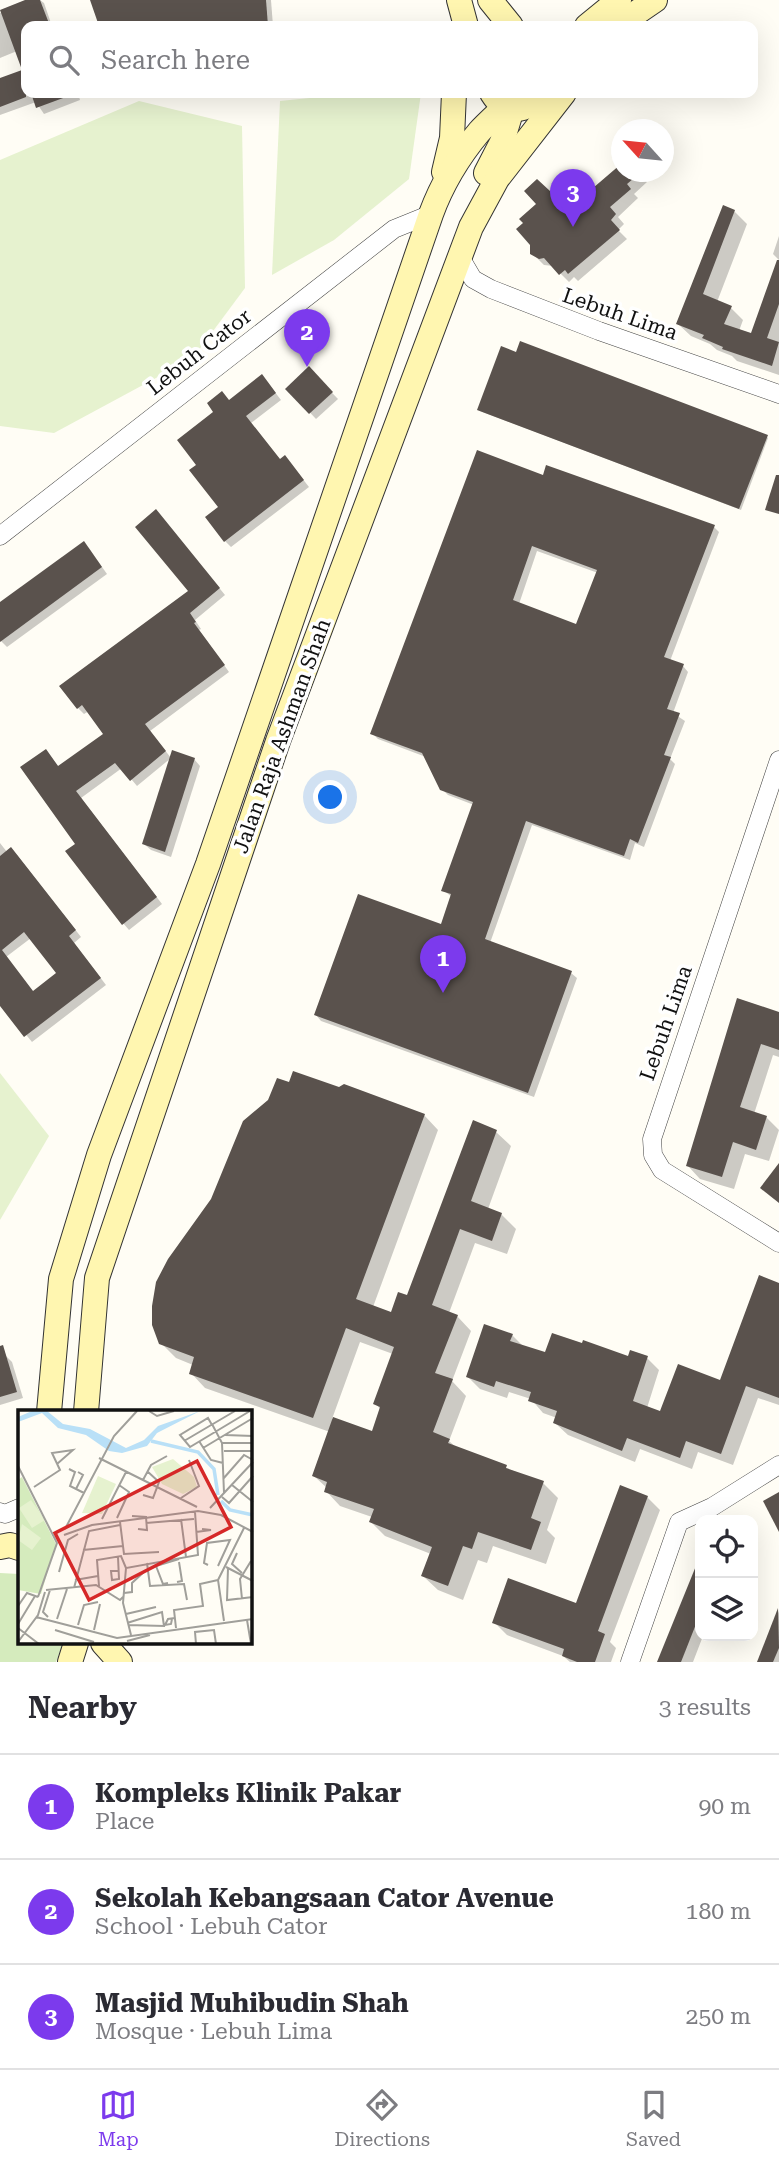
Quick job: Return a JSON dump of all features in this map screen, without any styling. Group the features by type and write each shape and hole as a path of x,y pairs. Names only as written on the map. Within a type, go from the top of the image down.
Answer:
{"main road":[{"path":"454,21 456,0"},
{"path":"456,0 464,21"},
{"path":"479,0 487,21"},
{"path":"490,0 507,21"},
{"path":"593,21 619,0"},
{"path":"624,21 655,0"},
{"path":"637,21 664,0"},
{"path":"435,203 452,138 454,98"},
{"path":"471,227 474,203 481,183 502,142 510,98"},
{"name":"Jalan Raja Ashman Shah","path":"49,1410 61,1279 99,1156 208,864 435,203 465,150 510,98 527,106 537,98"},
{"name":"Jalan Raja Ashman Shah","path":"86,1410 97,1278 278,741 471,227 504,169 560,98"},
{"path":"70,1662 76,1644"}],"street":[{"name":"Lebuh Cator","path":"0,536 394,229 435,203"},
{"name":"Lebuh Lima","path":"460,257 473,279 525,304 779,394"},
{"name":"Lebuh Lima","path":"779,760 652,1139 653,1155 662,1170 779,1243"},
{"path":"630,1662 679,1522 712,1507 779,1465"},
{"path":"0,1512 5,1514 18,1508"}],"green space":[{"path":"310,98 420,98 409,179 334,240 272,275 280,101"},
{"path":"139,101 242,126 245,288 193,358 54,433 0,426 0,160"},
{"path":"0,1073 49,1136 0,1220"},
{"path":"0,1573 18,1574 18,1644 63,1644 56,1662 0,1662"}],"building":[{"path":"25,0 40,0 48,21 21,21 21,67 0,10"},
{"path":"90,0 266,0 268,21 97,21"},
{"path":"21,70 21,98 23,98 0,107 0,78"},
{"path":"33,98 63,98 36,108"},
{"path":"611,173 611,182 629,182 627,184 631,189 610,207 616,214 611,220 620,230 568,274 565,270 559,275 544,258 539,259 530,254 530,245 516,229 523,223 519,219 536,204 524,191 537,179 550,191 569,174 581,185 586,180 593,188"},
{"path":"723,205 735,210 703,294 732,306 724,324 751,333 779,260 779,304 767,338 779,342 772,366 722,349 723,347 702,338 704,335 676,324"},
{"path":"520,341 768,435 739,509 477,410 501,346 516,352"},
{"path":"309,366 333,392 309,414 285,389"},
{"path":"262,374 276,393 246,416 280,459 285,455 304,480 224,542 205,517 218,507 189,470 196,465 177,440 213,412 207,403 222,391 229,400"},
{"path":"477,450 543,475 546,465 715,525 664,657 684,664 667,709 680,713 664,755 671,757 638,843 630,839 624,856 526,821 485,939 572,971 528,1093 314,1015 358,894 441,924 451,894 441,891 473,802 440,790 422,753 370,734","holes":["532,546 597,570 576,624 513,600"]},
{"path":"776,475 779,475 779,514 765,510"},
{"path":"156,509 220,588 190,613 196,622 194,623 225,665 145,724 166,751 130,781 115,763 76,791 157,897 122,925 65,851 75,844 20,767 46,749 58,766 103,734 82,705 77,709 59,686 188,591 135,527"},
{"path":"84,541 102,567 0,642 0,602"},
{"path":"172,750 195,758 165,852 142,844"},
{"path":"11,847 76,930 69,936 101,978 24,1037 0,1006 0,856","holes":["24,932 56,973 33,991 2,950"]},
{"path":"737,998 779,1012 779,1050 761,1044 740,1107 767,1116 756,1150 733,1142 722,1177 686,1166"},
{"path":"293,1071 339,1087 344,1084 425,1114 356,1299 391,1312 398,1292 407,1295 473,1120 497,1130 471,1201 502,1213 492,1241 460,1229 432,1305 458,1315 435,1373 453,1379 433,1432 450,1439 448,1443 544,1481 531,1518 541,1522 531,1550 478,1532 472,1549 463,1546 448,1586 421,1576 432,1547 369,1522 374,1509 324,1492 327,1482 312,1476 333,1417 372,1431 380,1407 373,1404 394,1347 346,1328 313,1418 189,1374 194,1357 159,1344 152,1325 156,1282 168,1259 211,1199 243,1121 268,1100 277,1078 289,1082"},
{"path":"779,1163 779,1203 760,1188"},
{"path":"759,1275 779,1283 779,1398 746,1386 721,1454 686,1441 680,1458 627,1438 622,1451 553,1423 557,1411 528,1401 531,1392 496,1381 494,1387 466,1377 484,1324 513,1334 510,1341 545,1352 552,1333 582,1343 583,1340 628,1356 630,1350 648,1356 633,1401 660,1411 678,1364 720,1380"},
{"path":"3,1345 17,1392 0,1397 0,1346"},
{"path":"620,1485 648,1496 598,1631 605,1634 595,1662 577,1662 562,1656 564,1649 492,1623 508,1578 576,1603"},
{"path":"779,1492 779,1532 763,1501"},
{"path":"695,1568 695,1627 681,1662 657,1662"},
{"path":"778,1608 779,1648 773,1662 757,1662"}],"place":[{"name":"Masjid Muhibudin Shah","path":"573,227"},
{"name":"Sekolah Kebangsaan Cator Avenue","path":"307,367"},
{"name":"Kompleks Klinik Pakar","path":"443,993"}]}
